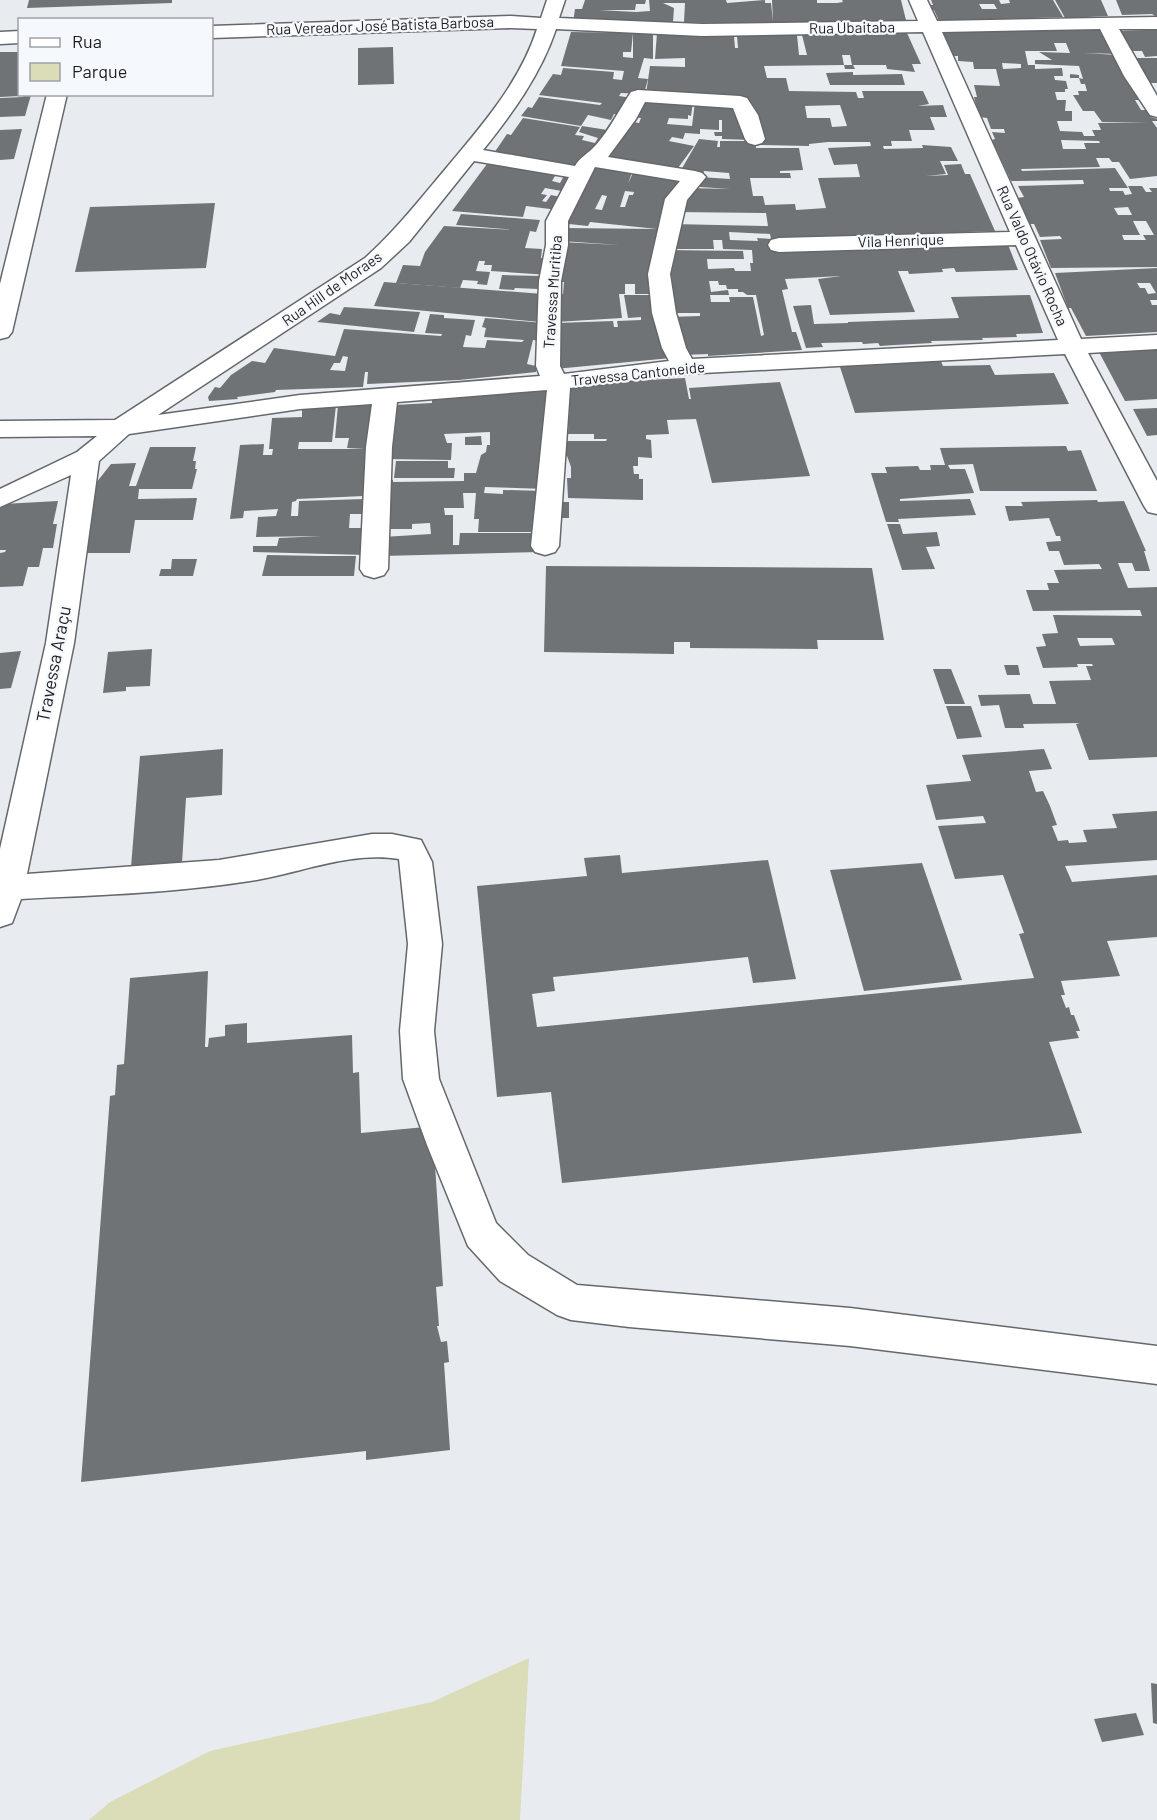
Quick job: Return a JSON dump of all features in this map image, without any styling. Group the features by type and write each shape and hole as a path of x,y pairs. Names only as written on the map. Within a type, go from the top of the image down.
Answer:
{"street":[{"name":"Rua Hill de Moraes","path":"121,428 373,263 402,237 499,117 532,65 556,0"},
{"name":"Rua Valdo Otávio Rocha","path":"918,0 1022,238 1072,345 1157,506"},
{"name":"Rua Ubaitaba","path":"548,26 702,30 930,26 1114,19 1157,23"},
{"path":"1114,19 1134,76 1157,111"},
{"name":"Rua Vereador José Batista Barbosa","path":"213,32 511,22 548,26"},
{"path":"0,38 18,38"},
{"path":"0,332 57,96"},
{"name":"Travessa Muritiba","path":"545,546 559,390 548,366 550,281 557,245 557,221 586,166 602,151 626,119 638,96 740,102 746,112 755,139"},
{"path":"470,154 695,177 676,200 659,274 664,313 674,348 684,367"},
{"name":"Vila Henrique","path":"779,245 1022,238"},
{"name":"Travessa Cantoneide","path":"121,428 300,402 557,382 684,367 1157,342"},
{"path":"374,569 379,447 387,395"},
{"path":"0,429 121,428"},
{"path":"0,500 86,458 121,428"},
{"name":"Travessa Araçu","path":"4,901 60,643 86,458"},
{"path":"4,901 139,881 250,869 368,846 395,845 410,849 416,862 425,944 417,1031 421,1078 445,1145 482,1234 514,1268 571,1302 850,1327 1157,1365"}],"green space":[{"path":"529,1658 520,1820 89,1820 110,1802 210,1751 432,1702"}],"building":[{"path":"29,0 172,0 172,3 27,8"},
{"path":"585,0 646,0 645,4 636,4 635,10 599,10 636,12 650,11 649,0 726,0 727,3 765,0 765,3 771,3 773,22 772,0 817,0 817,3 837,3 843,2 842,0 901,0 907,24 573,22 575,9 582,9","holes":["663,3 685,3 684,22 673,22 674,8"]},
{"path":"931,0 999,0 1001,4 1010,3 1009,0 1053,0 1063,17 939,21 934,10 929,10 927,5 933,5","holes":["979,4 994,4 997,9 982,9"]},
{"path":"1055,0 1101,0 1108,16 1065,18"},
{"path":"1116,0 1157,0 1157,17 1152,14 1122,15"},
{"path":"1102,27 1117,54 1083,53 1118,55 1141,100 1135,100 1141,110 1148,110 1151,117 1157,119 1157,121 1152,121 1157,128 1157,176 1130,179 1119,162 1112,162 1109,158 1096,158 1100,167 1021,169 1022,171 1115,168 1128,188 1109,188 1110,191 1123,191 1125,195 1132,194 1128,186 1142,186 1146,192 1152,192 1149,188 1157,188 1157,267 1051,268 1040,240 1062,239 1060,236 1040,237 1034,224 1030,224 1017,198 1024,197 1018,186 1084,184 1083,180 1011,181 992,140 995,139 992,132 1005,133 1004,129 991,129 987,118 979,117 974,97 977,97 974,85 1000,86 996,69 974,69 973,62 958,61 958,56 952,56 951,49 945,49 940,30","holes":["1054,43 1066,43 1070,53 1039,52 1052,60 1035,60 1035,64 1079,66 1083,79 1079,78 1081,84 1085,84 1087,91 1078,91 1079,95 1073,95 1083,111 1094,111 1102,122 1148,122 1098,123 1101,130 1092,130 1095,136 1084,136 1082,132 1060,131 1057,121 1072,121 1072,111 1065,111 1066,100 1057,100 1055,92 1065,92 1065,89 1068,89 1066,81 1055,80 1054,76 1063,76 1062,68 1035,69 1035,65 1028,65 1025,51 1057,51","1002,63 1021,64 1021,68 1003,69","1061,140 1099,141 1100,143 1084,143 1086,149 1063,149","1128,207 1132,215 1118,215 1114,208","1133,221 1146,221 1154,235 1143,235 1146,240 1124,240 1122,235 1140,235"]},
{"path":"1143,27 1157,27 1157,56 1145,57 1142,51 1129,51 1119,31 1145,30"},
{"path":"571,32 653,33 653,59 644,58 638,78 648,79 644,94 621,93 619,96 632,98 622,115 614,114 611,120 588,115 581,126 521,116 528,107 532,108 539,97 600,105 602,103 539,95 553,74 561,75 563,68 614,72 613,79 622,80 624,71 561,66","holes":["633,33 633,58 623,57 623,52 631,52"]},
{"path":"657,33 734,36 735,48 738,48 737,36 797,35 799,55 807,55 802,35 907,33 921,64 912,64 915,72 887,69 886,65 853,65 855,69 845,69 844,65 764,66 767,78 786,78 789,91 856,92 858,98 864,98 862,91 923,91 929,104 918,106 943,105 947,117 930,117 935,130 909,130 912,141 891,141 892,146 883,146 884,149 923,148 922,145 951,147 958,161 940,161 946,174 926,176 948,175 944,165 961,164 965,174 970,174 995,231 771,239 773,249 1007,242 1018,270 956,272 954,268 942,269 943,272 909,274 908,271 898,271 915,312 830,315 818,279 841,276 785,279 788,289 782,290 792,332 796,332 802,350 708,356 708,354 682,355 668,317 700,316 700,313 667,313 666,250 743,251 744,259 707,259 708,269 734,268 735,271 751,271 750,263 753,263 752,250 723,249 722,240 713,240 714,249 670,249 672,224 768,226 766,213 675,212 687,188 730,189 700,187 700,177 730,179 729,173 704,171 703,174 681,170 699,139 718,141 717,147 720,147 720,141 755,141 756,148 799,148 803,170 780,171 780,173 790,173 791,178 750,178 753,196 763,196 765,205 795,204 796,210 826,208 818,178 860,177 857,164 834,165 828,148 871,146 870,142 828,142 809,144 809,146 760,145 754,106 646,94 650,66 685,67 685,58 655,59","holes":["842,55 850,55 852,65 844,65","840,105 847,126 832,127 830,118 807,118 805,106","729,232 770,234 771,239 757,238 758,241 730,240","709,281 718,281 719,285 726,285 727,289 738,289 738,292 756,295 764,335 761,336 753,297 729,297 730,302 711,302 710,295 729,295 728,290 711,292"]},
{"path":"393,47 394,84 358,85 358,48"},
{"path":"0,52 18,52 18,96 20,96 0,97"},
{"path":"1131,58 1157,58 1157,83 1145,83"},
{"path":"853,72 853,75 902,74 905,85 830,85 826,73"},
{"path":"1070,74 1079,75 1079,78 1070,78"},
{"path":"31,96 25,116 0,117 0,98"},
{"path":"639,100 693,102 691,116 688,115 688,119 669,118 667,124 692,126 695,102 741,104 751,140 722,139 722,136 715,136 714,132 722,132 722,120 719,120 719,130 700,129 700,134 685,133 683,139 672,137 669,141 694,146 678,168 653,163 652,166 595,158 628,121 639,123 641,118 631,117"},
{"path":"523,118 580,127 575,135 584,136 582,140 595,143 598,138 579,132 582,126 614,131 578,169 492,156 507,134 511,135"},
{"path":"22,129 14,159 0,160 0,130"},
{"path":"490,160 558,171 552,181 560,183 566,172 579,174 567,192 545,188 541,194 547,195 542,201 546,202 551,195 566,198 558,210 526,206 523,217 452,211"},
{"path":"589,164 633,169 628,184 634,170 688,178 661,294 635,294 635,284 625,284 625,294 619,294 622,318 555,322 556,294 563,294 564,282 555,282 561,242 620,245 561,241 563,228 657,229 590,222 588,226 559,223","holes":["625,191 634,192 633,195 629,195 625,207 620,207","602,195 607,196 602,210 595,209"]},
{"path":"215,203 206,268 75,272 90,207"},
{"path":"461,214 540,220 536,232 530,231 525,248 542,249 541,258 550,259 549,275 491,271 492,265 484,265 485,261 479,261 476,271 490,272 487,285 477,284 478,281 463,280 460,288 396,283 403,265 420,266 425,252 444,226 515,230 456,225"},
{"path":"1157,268 1157,300 1150,300 1152,305 1157,305 1157,332 1086,336 1071,308 1068,308 1055,273","holes":["1137,283 1150,283 1156,293 1148,294 1145,288 1140,288"]},
{"path":"502,275 541,276 538,289 515,288 514,290 499,289"},
{"path":"384,282 543,294 540,322 374,306"},
{"path":"624,295 660,295 671,358 555,369 556,323 613,321 614,327 618,327 617,321 641,320 641,317 628,318"},
{"path":"1030,295 1043,333 1016,334 1017,337 982,338 983,340 931,341 932,343 880,346 878,343 863,344 862,342 821,343 823,347 806,348 793,306 811,305 814,324 959,318 951,297"},
{"path":"344,307 420,312 414,332 317,322 330,313 340,315"},
{"path":"430,314 444,315 444,318 475,320 471,336 466,335 463,347 485,348 487,340 522,342 524,340 484,337 486,328 482,327 485,318 545,323 542,341 533,340 527,364 536,366 536,372 459,380 367,384 368,372 365,372 363,387 276,390 237,397 238,399 209,401 208,397 215,387 220,388 231,375 252,361 265,363 274,348 335,356 344,329 441,336 442,334 425,333","holes":["343,356 348,357 345,371 330,370 334,363 340,363"]},
{"path":"1157,348 1157,399 1125,401 1099,352"},
{"path":"940,359 943,366 990,365 995,375 1054,373 1069,404 855,413 839,364"},
{"path":"685,378 689,399 691,399 689,388 780,382 810,476 712,483 696,419 667,420 669,434 646,435 646,439 651,440 652,458 638,457 638,466 633,466 634,474 639,474 639,479 643,479 643,500 568,498 567,478 571,478 571,467 567,456 562,455 562,441 606,441 607,439 594,439 594,434 568,434 571,384 609,385 609,382"},
{"path":"546,388 551,420 546,489 485,487 484,493 503,494 503,490 546,491 540,532 478,532 479,519 474,519 476,493 463,493 464,508 444,508 445,515 453,515 453,545 459,545 460,533 541,533 541,552 382,556 383,537 431,534 430,523 412,524 412,529 384,529 386,480 393,480 393,482 464,481 464,473 476,473 481,455 486,452 487,445 490,445 490,432 444,434 447,443 452,443 451,460 385,459 386,439 394,439 394,405 432,403 432,397 497,394 497,391"},
{"path":"379,404 375,464 365,464 364,496 297,499 292,502 291,516 298,516 299,501 365,499 364,514 350,514 349,528 367,528 366,555 253,552 253,546 277,546 279,538 322,536 256,537 258,517 276,516 278,509 244,511 243,518 230,519 240,445 264,444 263,455 272,455 273,449 269,449 272,418 302,417 302,406 336,405 332,442 299,442 298,449 365,449 347,448 349,438 335,438 338,405"},
{"path":"1157,408 1157,435 1147,436 1133,409"},
{"path":"481,436 482,445 465,445 465,437"},
{"path":"1066,446 1068,451 1081,450 1097,491 980,491 973,464 948,465 950,469 965,469 974,493 900,499 900,501 970,499 976,515 898,519 899,522 886,522 871,473 887,473 885,467 918,466 920,470 931,470 930,465 945,465 940,448"},
{"path":"150,447 196,447 193,461 196,461 195,469 197,469 192,489 139,489 138,499 197,498 193,520 135,520 130,553 83,553 92,488 111,464 136,463 129,486 136,486"},
{"path":"396,461 448,461 448,468 455,468 454,478 394,478"},
{"path":"58,501 53,524 57,524 53,548 43,548 39,567 28,567 23,586 0,587 0,553 6,550 0,550 0,508 3,504"},
{"path":"1124,501 1146,551 1144,551 1150,571 1135,571 1132,563 1118,563 1128,588 1157,587 1157,757 1089,760 1076,724 1080,723 1023,724 1024,728 1005,728 999,705 981,706 978,695 1030,694 1033,704 1056,704 1049,681 1091,680 1086,666 1093,666 1092,664 1077,664 1078,667 1043,668 1036,647 1046,646 1042,634 1058,633 1053,615 1142,616 1140,610 1033,611 1026,590 1049,590 1047,583 1059,583 1054,570 1102,569 1099,564 1064,565 1059,551 1049,551 1046,542 1061,541 1060,536 1056,536 1049,518 1009,521 1005,506 1023,506 1021,502","holes":["1077,638 1112,638 1115,645 1080,646"]},
{"path":"554,502 569,502 569,518 554,518"},
{"path":"887,524 900,524 903,534 937,532 940,546 926,547 935,569 902,570"},
{"path":"267,555 356,556 354,576 262,576"},
{"path":"172,559 197,559 193,576 159,576 161,569 171,569"},
{"path":"546,566 872,568 884,640 817,640 818,649 690,648 690,642 674,642 674,654 544,652"},
{"path":"152,649 150,686 126,687 126,691 103,693 108,652"},
{"path":"21,651 11,688 0,689 0,653"},
{"path":"1004,665 1018,665 1020,675 1007,675"},
{"path":"933,669 951,669 965,704 945,704"},
{"path":"946,706 971,706 982,737 957,739"},
{"path":"223,749 222,795 186,798 182,863 131,867 140,756"},
{"path":"1044,749 1052,769 1029,771 1036,792 1043,791 1050,806 1057,825 1052,826 1058,841 1087,842 1083,830 1117,828 1112,814 1157,811 1157,860 1065,866 1072,882 1157,875 1157,937 1107,941 1120,976 1061,981 1065,995 1061,995 1066,1008 1069,1007 1071,1015 1074,1015 1080,1031 1076,1031 1079,1038 1049,1042 1082,1133 562,1183 551,1092 497,1097 477,886 587,876 584,858 620,855 622,873 768,860 796,979 753,983 748,957 553,977 555,991 532,994 537,1027 1034,978 1019,934 1024,933 1003,875 955,879 938,826 986,823 983,816 936,820 926,785 971,781 962,755"},
{"path":"922,863 962,980 864,991 830,870"},
{"path":"208,971 205,1047 208,1047 209,1038 225,1036 225,1025 247,1023 247,1043 352,1035 353,1073 359,1072 361,1133 436,1126 439,1165 435,1165 443,1286 436,1287 439,1326 437,1326 441,1342 447,1341 449,1362 444,1363 450,1450 366,1460 366,1451 81,1482 110,1096 115,1095 117,1065 124,1064 130,978"},
{"path":"1151,1683 1157,1684 1157,1724 1153,1723"},
{"path":"1136,1713 1144,1735 1102,1742 1094,1719"}]}
